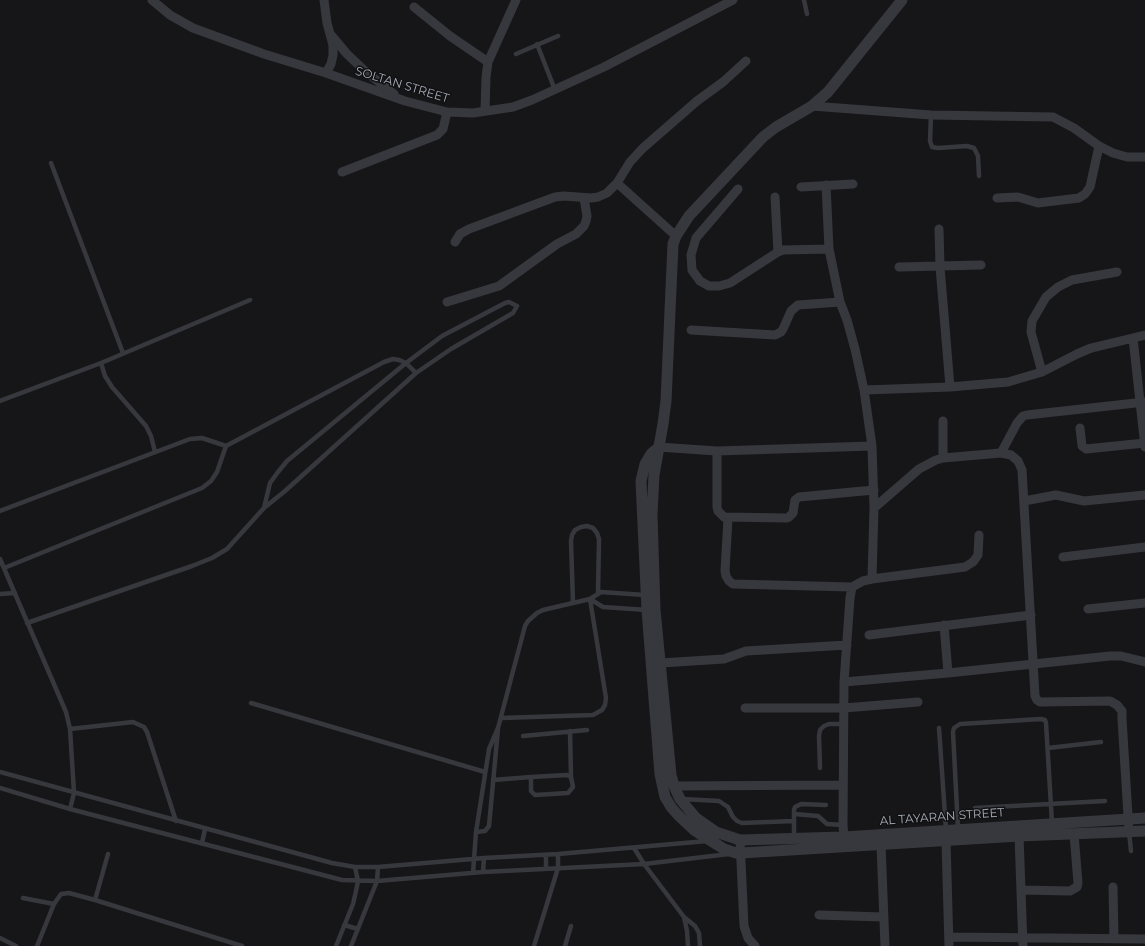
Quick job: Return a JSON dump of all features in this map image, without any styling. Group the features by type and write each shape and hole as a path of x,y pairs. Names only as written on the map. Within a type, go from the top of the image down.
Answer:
{"street":[{"name":"SOLTAN STREET","path":"152,0 170,15 194,28 264,54 326,73 405,101 447,112 473,113 513,107 555,90 604,67 733,0"},
{"path":"324,0 327,23 333,45 331,64 326,73"},
{"path":"485,111 488,62 516,0"},
{"path":"738,853 724,848 690,827 678,815 665,797 662,787 651,610 652,507 654,475 666,401 673,244 676,236 689,216 764,137 781,124 812,106 834,84 902,0"},
{"path":"414,7 450,36 488,62"},
{"path":"331,35 347,54 365,71 384,87 405,101"},
{"path":"455,242 460,234 469,229 547,200 564,196 584,198 598,197 607,192 617,183 640,151 697,100 723,82 746,60"},
{"path":"812,106 931,115 1053,117 1074,128 1099,146 1113,153 1121,156 1145,157"},
{"path":"342,172 438,135 443,129 447,112"},
{"path":"997,198 1018,197 1038,203 1079,198 1086,194 1090,187 1099,146"},
{"path":"617,183 676,236"},
{"path":"801,186 854,184"},
{"path":"826,185 829,249 840,302 851,334 864,390 872,446 874,490 872,579"},
{"path":"738,189 696,238 691,255 692,270 700,281 708,286 730,284 778,252 789,249 829,249"},
{"path":"775,197 778,252"},
{"path":"447,302 499,286 557,244 576,234 584,226 587,216 584,198"},
{"path":"939,229 940,267 950,387"},
{"path":"899,267 981,265"},
{"path":"1042,372 1031,332 1032,321 1046,297 1058,287 1072,280 1117,272"},
{"path":"691,330 775,335 784,329 791,312 798,305 840,302"},
{"path":"864,390 950,387 1001,383 1042,372 1091,348 1145,335"},
{"path":"1133,338 1143,403 1145,447"},
{"path":"1001,453 1017,423 1023,416 1143,403"},
{"path":"943,421 943,458"},
{"path":"1080,428 1082,446 1086,449 1144,443"},
{"path":"651,610 646,595 641,481 645,464 651,454 658,447 717,450 872,446"},
{"path":"717,450 718,512 724,517 789,517 793,513 794,500 799,496 874,490"},
{"path":"874,508 927,463 943,458 1001,453 1010,454 1018,461 1022,470 1035,696 1040,702 1110,701 1117,705 1122,711 1129,832"},
{"path":"1024,502 1056,495 1084,501 1145,495"},
{"path":"728,518 726,576 733,584 852,587 863,581 872,579 965,567 973,562 978,555 978,535"},
{"path":"1063,557 1145,547"},
{"path":"844,837 844,682 852,587"},
{"path":"1088,609 1145,604"},
{"name":"AL TAYARAN STREET","path":"651,610 661,664 671,776 680,799 691,813 706,826 716,832 740,840 794,839 1145,818"},
{"path":"869,635 1031,614"},
{"path":"944,625 948,673"},
{"path":"661,664 728,658 746,651 847,645"},
{"path":"844,682 1110,656 1121,656 1145,662"},
{"path":"745,708 844,708 918,702"},
{"path":"674,786 843,785"},
{"name":"AL TAYARAN STREET","path":"738,853 1020,836 1145,831"},
{"path":"1022,890 1070,891 1077,887 1078,883 1074,834"},
{"path":"1020,836 1023,942"},
{"path":"740,840 738,853 744,926 748,938 755,946"},
{"path":"946,841 949,942 1023,942 1114,939 1145,940"},
{"path":"881,845 885,946"},
{"path":"1113,887 1114,939"},
{"path":"819,915 883,917"}],"lane":[{"path":"804,0 807,14"},
{"path":"516,54 558,36"},
{"path":"537,44 555,90"},
{"path":"931,115 930,141 932,147 966,146 974,148 978,156 979,176"},
{"path":"51,163 123,353"},
{"path":"0,401 101,364 123,353 250,300"},
{"path":"27,623 212,558 227,549 264,508 285,491 416,373 451,349 513,313 517,306 509,302 505,303 442,336 406,363 287,461 270,483 264,508"},
{"path":"4,568 202,488 211,481 217,472 226,446 384,362 393,359 399,360 406,363 416,373"},
{"path":"101,364 105,376 112,387 146,426 151,436 155,452"},
{"path":"0,511 190,439 202,438 226,446"},
{"path":"573,603 571,541 575,530 580,526 593,528 599,539 598,593"},
{"path":"0,559 60,696 70,729 74,793 70,809"},
{"path":"473,873 476,832 484,772 490,744 498,728 525,626 528,621 543,610 590,598 598,593 603,592 646,595"},
{"path":"0,594 15,593"},
{"path":"590,598 603,607 651,610"},
{"path":"501,718 592,715 602,710 605,705 606,698 590,598"},
{"path":"251,703 484,772"},
{"path":"958,829 953,732 960,724 1043,719 1046,723 1052,823"},
{"path":"70,729 133,722 144,727 147,732 176,821"},
{"path":"820,768 820,730 829,724 843,724"},
{"path":"476,832 485,831 489,826 498,728"},
{"path":"939,728 946,830"},
{"path":"523,736 587,730"},
{"path":"530,777 531,791 536,795 568,793 573,787 571,777 570,731"},
{"path":"1048,748 1101,742"},
{"path":"0,772 332,863 355,867 378,868 484,858 634,848 710,840"},
{"path":"493,780 567,775 571,777"},
{"path":"0,788 70,809 342,880 377,881 483,872 644,864 738,853"},
{"path":"680,799 719,801 728,807 733,817 737,821 742,823 794,820"},
{"path":"975,808 1105,801"},
{"path":"794,839 795,807 798,805 826,805"},
{"path":"794,814 818,816 827,824 843,825"},
{"path":"202,843 205,829"},
{"path":"1129,832 1131,851"},
{"path":"634,848 644,864 684,917 695,926 699,933 700,946"},
{"path":"95,900 108,854"},
{"path":"534,946 558,868 558,854"},
{"path":"546,855 546,868"},
{"path":"483,872 484,858"},
{"path":"336,946 353,904 358,881 355,867"},
{"path":"351,946 377,881 378,868"},
{"path":"37,946 54,904 58,897 65,893 95,900 242,946"},
{"path":"23,898 54,904"},
{"path":"684,917 688,946"},
{"path":"344,925 358,929"},
{"path":"565,946 571,926"},
{"path":"0,938 16,946"}]}
